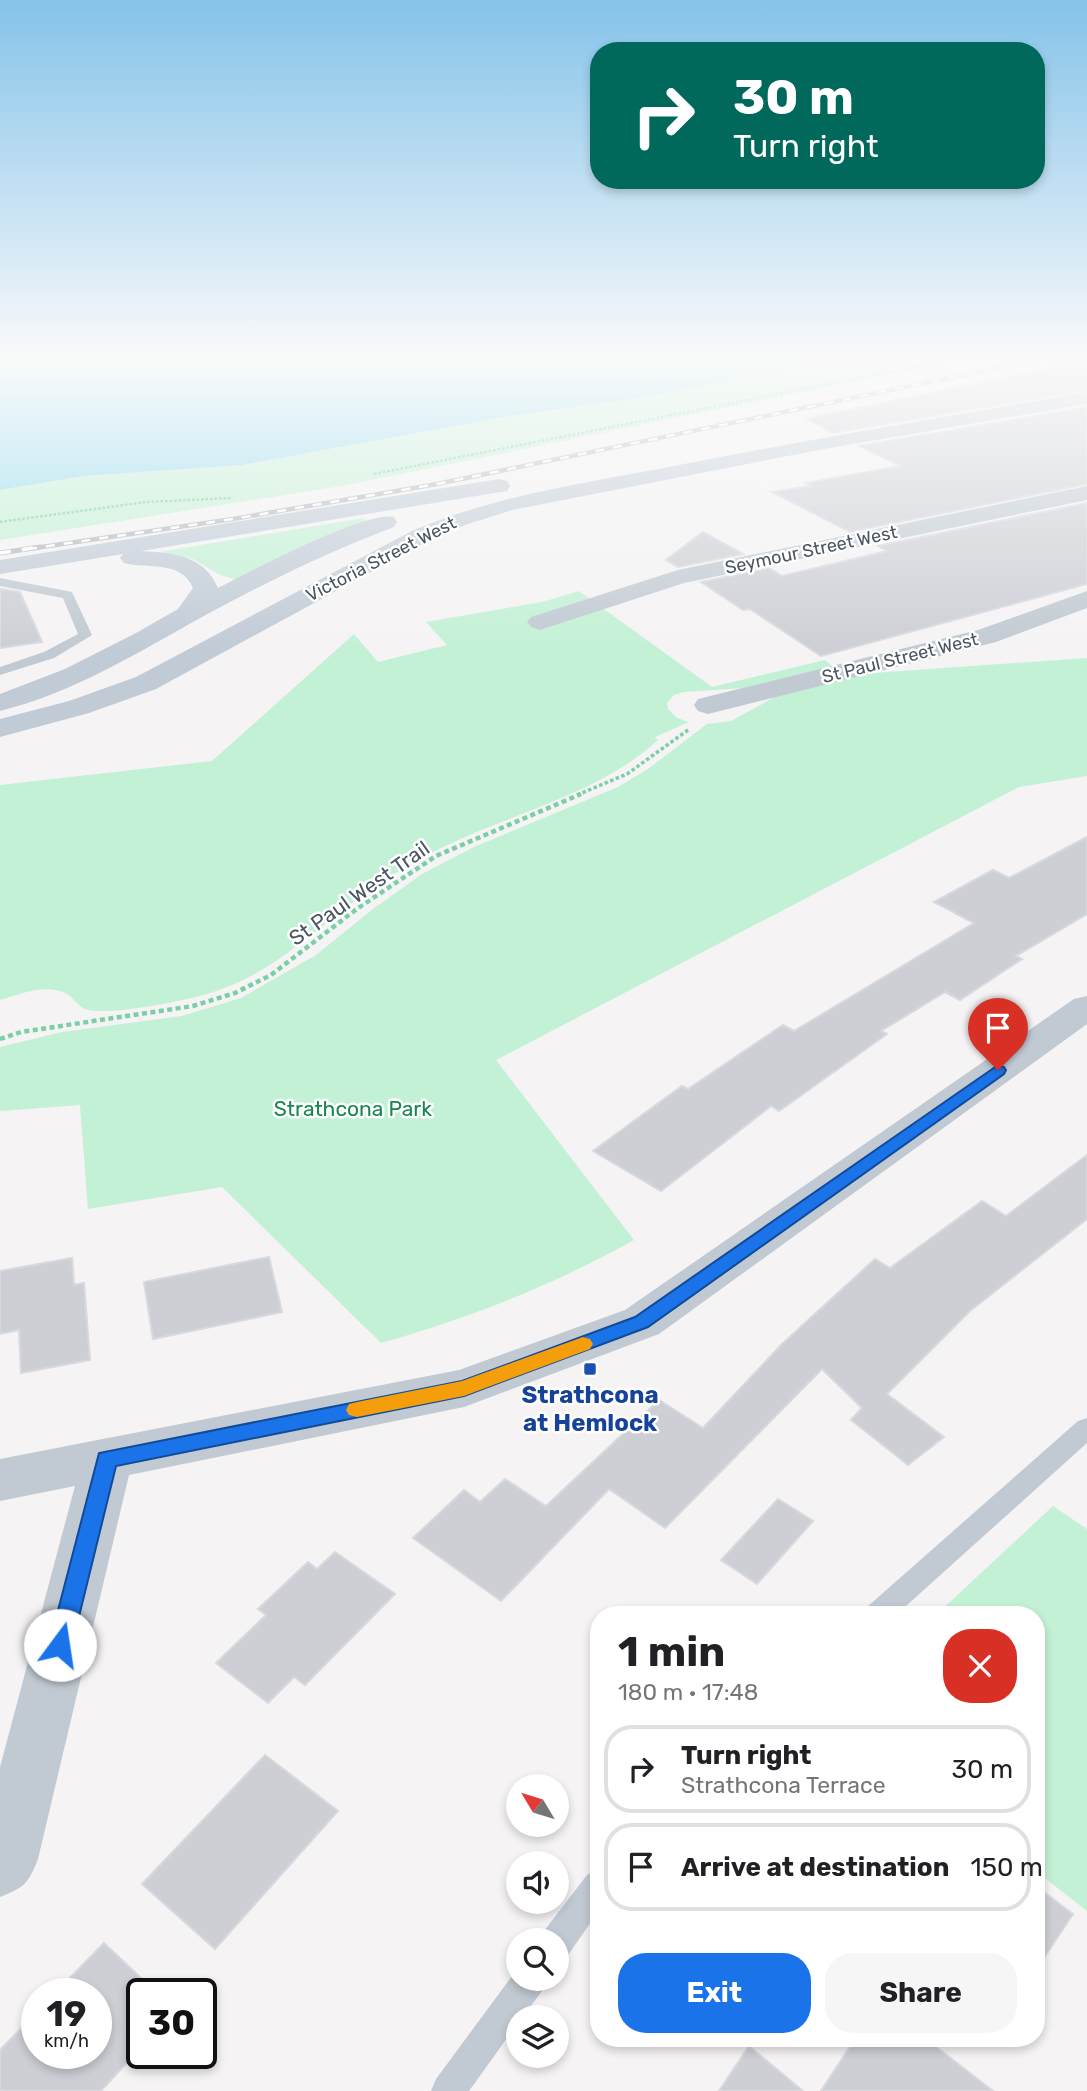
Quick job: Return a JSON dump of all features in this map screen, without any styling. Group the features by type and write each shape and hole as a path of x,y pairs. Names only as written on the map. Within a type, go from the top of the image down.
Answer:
{"main road":[{"name":"Victoria Street West","path":"0,567 671,458"},
{"path":"0,715 54,699 115,675 390,535 443,514 540,487 717,458"},
{"name":"Victoria Street West","path":"0,729 79,707 146,682 365,564 457,520 508,504 554,494 747,458"},
{"path":"0,703 37,692 88,670 187,615 342,538 473,490"},
{"path":"70,556 141,558 186,566 199,573 206,587 187,615"}],"street":[{"name":"Seymour Street West","path":"540,622 678,577 1087,493"},
{"name":"St Paul Street West","path":"708,705 987,636 1087,598"},
{"path":"0,1480 464,1388 642,1322 1087,1007"},
{"path":"0,1866 7,1859 107,1459"}],"lane":[{"path":"0,582 68,595 85,635 49,655 0,671"},
{"path":"887,1606 1087,1428"},
{"path":"567,1928 590,1897"},
{"path":"448,2091 521,1991"}],"path":[{"path":"362,476 455,458"},
{"path":"0,522 146,502 232,498"},
{"name":"St Paul West Trail","path":"0,1039 21,1031 192,1006 234,993 271,975 358,908 436,856 627,774 698,723 708,705"}],"green space":[{"path":"283,458 482,458 342,486 0,540 0,490 84,476 242,465"},
{"path":"363,518 366,521 240,581 220,575 193,559 159,552"},
{"path":"579,591 712,687 825,660 832,666 743,688 674,695 667,703 668,709 677,718 689,722 655,737 658,740 633,760 578,791 459,839 418,860 345,908 273,963 222,989 178,1001 113,1011 88,1010 67,994 51,989 0,1000 0,785 212,761 354,634 378,662 447,645 426,622 542,602"},
{"name":"Strathcona Park","path":"1087,658 1087,776 1019,787 496,1060 634,1240 573,1272 510,1299 447,1323 381,1343 222,1187 88,1209 80,1105 0,1111 0,1047 62,1032 182,1016 241,998 316,955 422,874 474,847 618,787 648,769 707,724 731,721 784,692 845,675"},
{"path":"1053,1506 1087,1529 1087,1911 1045,1878 1045,1606 946,1606"}],"water":[{"path":"0,458 283,458 242,465 84,476 0,490"}],"building":[{"path":"883,458 1087,458 1087,484 850,532 772,492 810,486 805,483 901,466"},
{"path":"1087,503 1087,584 821,656 750,609 743,610 701,582 769,568 782,576 887,551 878,546"},
{"path":"703,532 743,554 678,567 666,560"},
{"path":"0,589 20,592 42,642 0,648"},
{"path":"1087,837 1087,914 1016,956 1022,959 960,1000 945,992 881,1031 887,1034 779,1111 771,1106 661,1191 593,1151 682,1086 688,1089 783,1025 794,1031 974,923 934,902 993,870 1009,878"},
{"path":"1087,1155 1087,1219 970,1311 887,1394 944,1437 908,1465 851,1420 862,1408 822,1369 665,1528 609,1489 501,1601 413,1538 464,1490 480,1502 505,1479 546,1506 659,1400 703,1428 782,1344 875,1259 890,1268 982,1201 1006,1216"},
{"path":"269,1257 282,1312 153,1339 144,1282"},
{"path":"72,1258 74,1285 84,1283 90,1360 21,1373 19,1330 0,1334 0,1271"},
{"path":"778,1499 813,1521 757,1584 721,1560"},
{"path":"335,1552 395,1594 305,1685 294,1677 268,1703 216,1663 266,1615 258,1609 308,1562 317,1569"},
{"path":"265,1755 338,1811 215,1949 142,1884"},
{"path":"1045,1893 1073,1914 1045,1956"},
{"path":"104,1943 141,1978 126,1978 126,2064 101,2091 0,2091 0,2050 21,2028 21,2069 112,2069 112,1978 70,1978"},
{"path":"750,2047 803,2091 719,2091"},
{"path":"850,2047 936,2047 993,2091 821,2091"}],"railway":[{"path":"28,549 233,519 437,484 565,458"},
{"path":"0,553 40,547"}],"slow traffic":[{"path":"357,1410 464,1388 583,1344"}],"place":[{"name":"Strathcona at Hemlock","path":"590,1369"}],"route":[{"path":"60,1645 107,1459 464,1388 642,1322 998,1070"}]}
